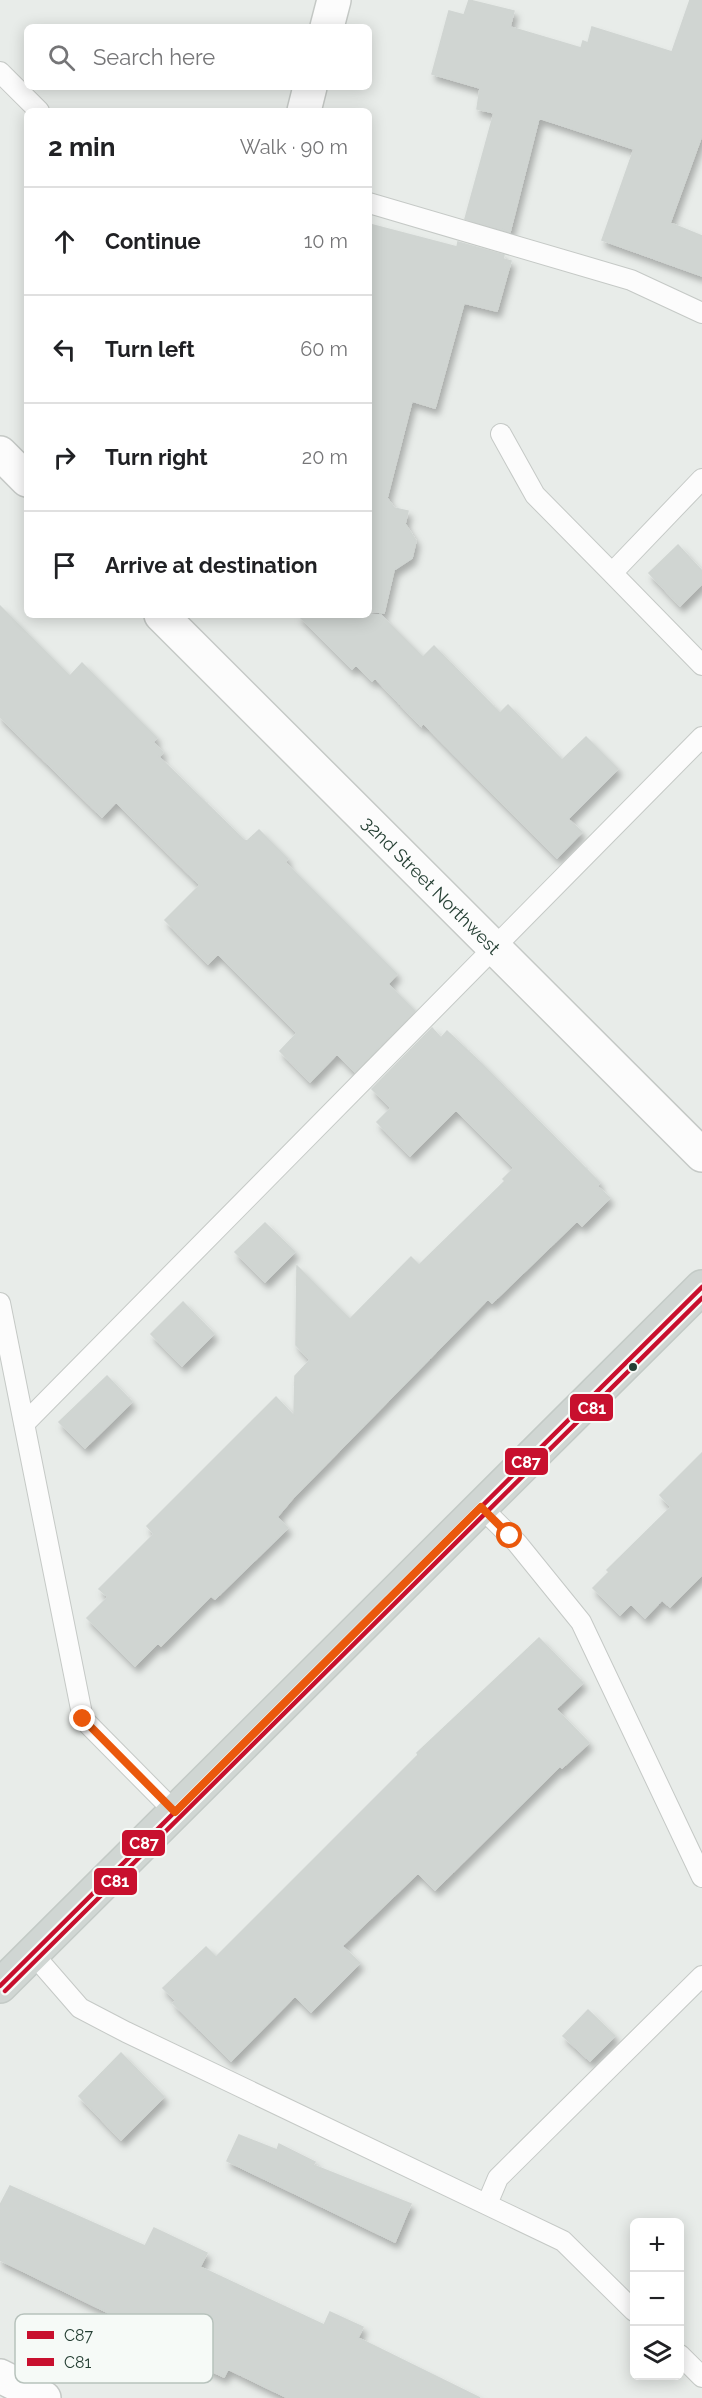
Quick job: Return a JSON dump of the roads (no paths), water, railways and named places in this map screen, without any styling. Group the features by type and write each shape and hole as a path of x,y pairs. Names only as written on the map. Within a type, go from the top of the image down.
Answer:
{"main road":[{"path":"0,1986 702,1287"}],"street":[{"path":"328,24 334,0"},
{"path":"305,108 309,90"},
{"path":"0,453 24,477"},
{"name":"32nd Street Northwest","path":"165,618 702,1155"},
{"path":"0,2376 44,2398"}],"lane":[{"path":"0,72 36,108"},
{"path":"372,204 631,280 702,313"},
{"path":"501,434 536,495 702,665"},
{"path":"612,573 702,479"},
{"path":"24,1424 702,737"},
{"path":"0,1303 83,1719 175,1812"},
{"path":"481,1507 517,1543 581,1622 702,1877"},
{"path":"33,1954 80,2008 563,2241 630,2306"},
{"path":"487,2204 498,2178 702,1976"},
{"path":"684,2359 702,2377"}]}
